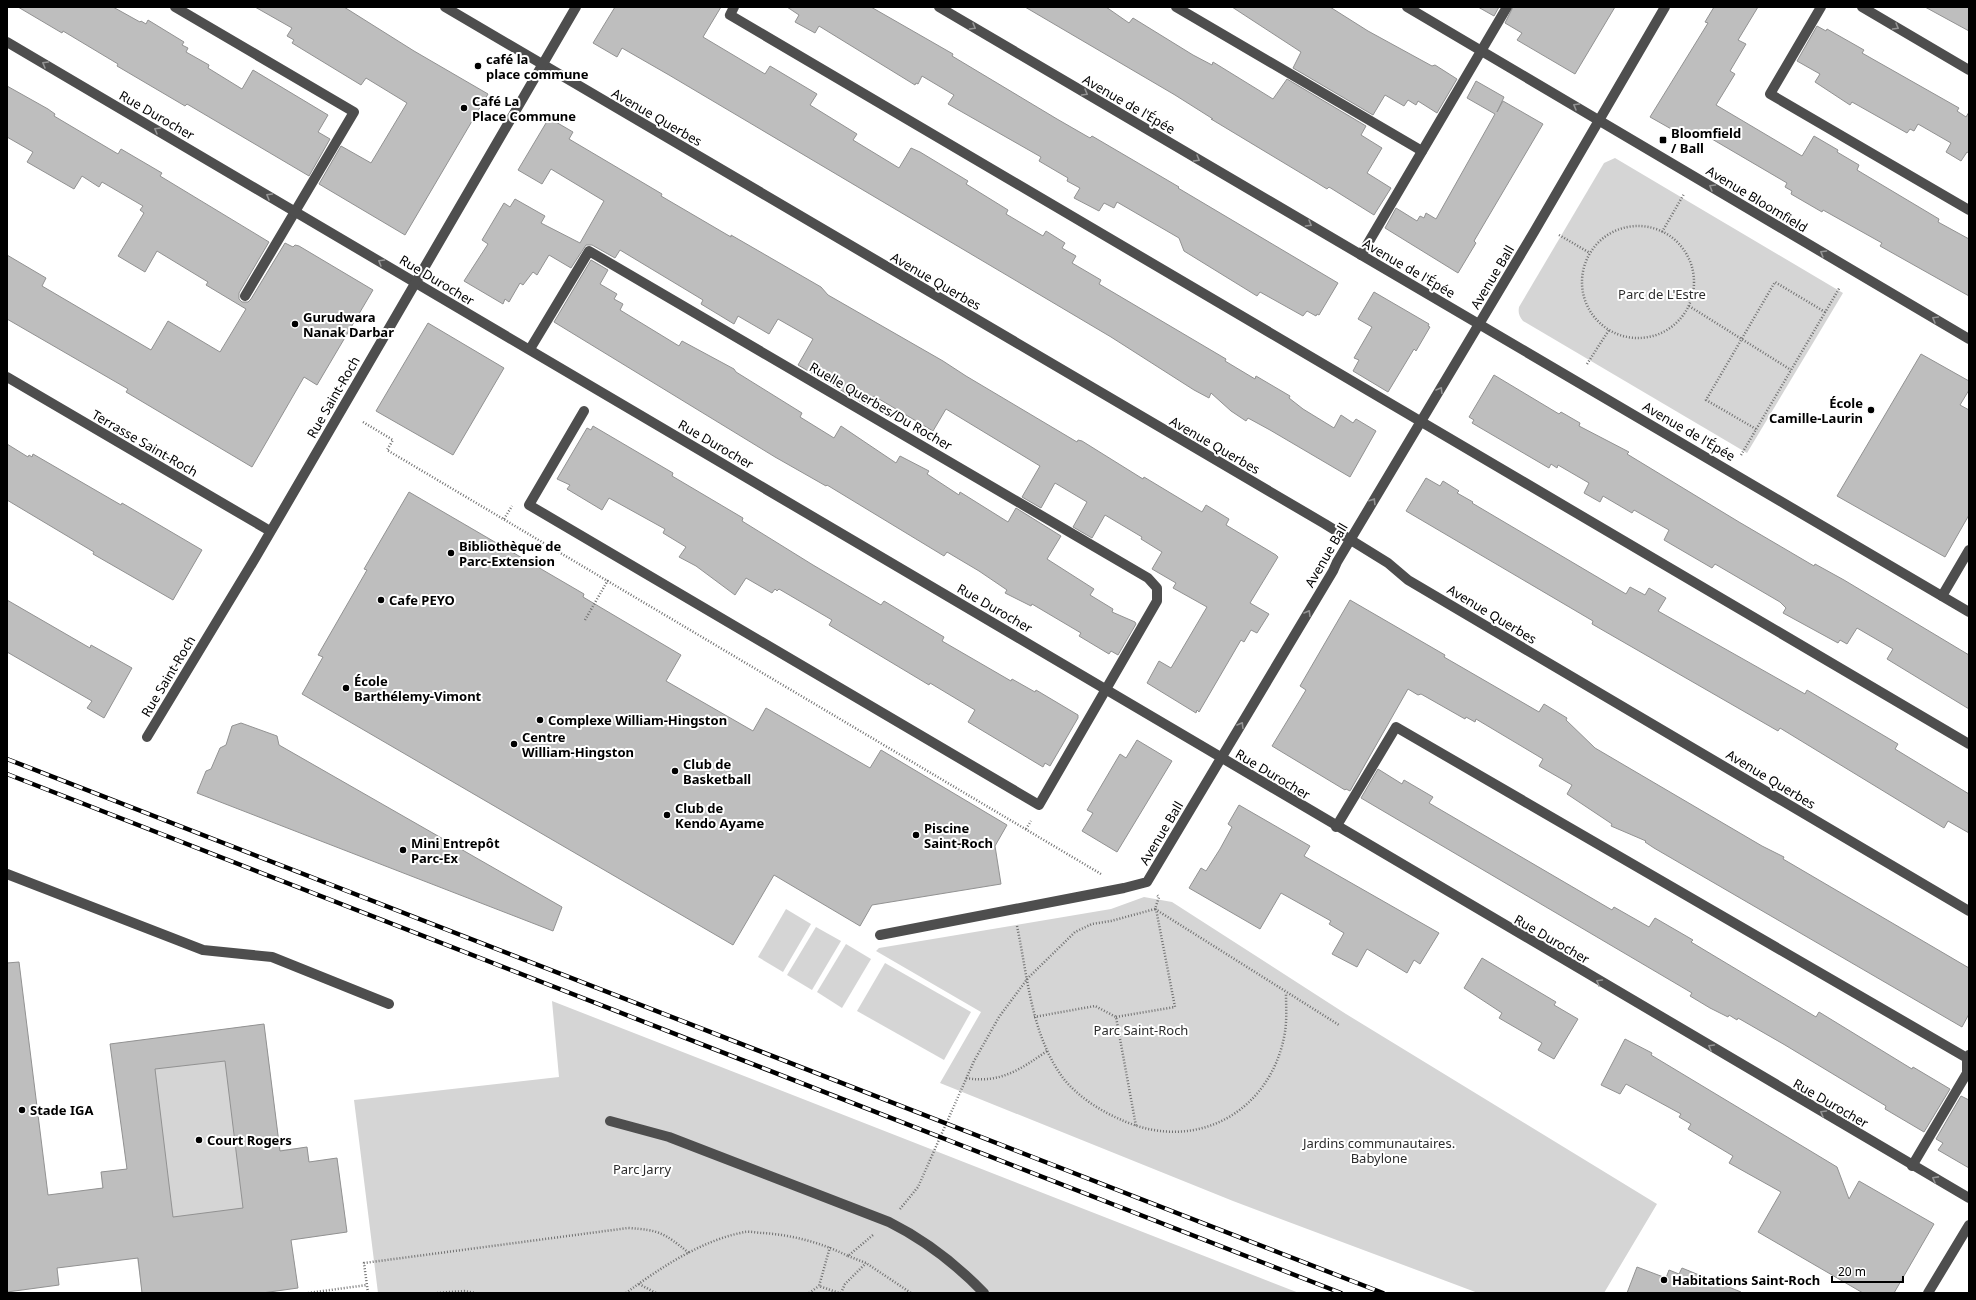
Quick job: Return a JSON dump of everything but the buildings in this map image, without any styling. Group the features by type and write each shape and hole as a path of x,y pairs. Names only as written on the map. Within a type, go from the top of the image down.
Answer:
{"street":[{"path":"175,7 354,112 245,296"},
{"name":"Avenue Querbes","path":"445,7 1351,540 1388,563 1408,580 1969,911"},
{"name":"Rue Saint-Roch","path":"147,737 270,531 576,7"},
{"path":"734,7 730,15 1969,744"},
{"name":"Avenue de l'Épée","path":"939,7 1969,612"},
{"path":"1176,7 1422,151"},
{"name":"Avenue Bloomfield","path":"1407,7 1969,339"},
{"path":"1361,255 1507,7"},
{"name":"Avenue Ball","path":"880,935 1124,888 1147,882 1479,324 1665,7"},
{"path":"1821,7 1770,94 1969,210"},
{"path":"1862,7 1969,70"},
{"name":"Rue Durocher","path":"7,42 1107,689 1336,827 1912,1166 1969,1198"},
{"name":"Ruelle Querbes/Du Rocher","path":"530,349 589,251 1148,578 1157,588 1157,601 1107,689"},
{"name":"Terrasse Saint-Roch","path":"7,377 270,531"},
{"path":"584,411 529,505 1039,805 1107,689"},
{"path":"1942,596 1969,550"},
{"path":"1336,827 1396,727 1968,1057 1967,1073 1912,1166"},
{"path":"7,874 203,950 272,957 389,1004"},
{"path":"610,1121 670,1137 888,1222 905,1231 945,1257 984,1293"},
{"path":"1928,1293 1969,1225"}],"path":[{"path":"1662,232 1684,194"},
{"path":"1630,227 1647,227 1662,232 1677,242 1687,256 1691,266 1694,290 1688,306 1680,319 1668,329 1654,336 1639,338 1623,336 1609,330 1595,318 1586,303 1583,292 1584,268 1590,253 1601,240 1615,231 1630,227"},
{"path":"1559,236 1590,253"},
{"path":"1756,429 1706,400 1741,339 1775,282 1825,312"},
{"path":"1741,455 1840,286"},
{"path":"1688,306 1791,370"},
{"path":"1587,364 1609,330"},
{"path":"363,422 393,440 387,450 1124,888"},
{"path":"585,620 608,580"},
{"path":"1034,1017 1095,1006 1116,1017 1175,1007 1156,909 1159,897 1147,882"},
{"path":"1014,909 1028,978 1034,1017 1047,1051 1064,1079 1085,1099 1111,1116 1136,1126 1175,1132 1199,1130 1219,1124 1235,1115 1249,1103 1266,1081 1277,1059 1285,1032 1286,993"},
{"path":"848,1256 888,1222 918,1187 966,1078 999,1017 1028,978 1075,932 1092,924 1111,921 1156,909 1286,993 1339,1025"},
{"path":"1116,1017 1136,1126"},
{"path":"966,1078 990,1079 1011,1073 1023,1068 1047,1051"},
{"path":"368,1293 364,1263 628,1228 652,1229 669,1237 688,1253"},
{"path":"626,1293 688,1253 718,1240 746,1232 783,1234 830,1247 866,1263 911,1293"},
{"path":"809,1293 820,1286 830,1247"},
{"path":"820,1286 840,1293 845,1284 866,1263"},
{"path":"638,1284 656,1293"},
{"path":"308,1293 367,1285"},
{"path":"436,1293 475,1293"}],"green space":[{"name":"Parc de L'Estre","path":"1615,158 1843,293 1747,453 1523,321 1520,316 1519,307 1604,163"},
{"path":"1144,897 1172,902 1346,1014 1657,1204 1604,1293 1478,1293 1233,1201 940,1083 981,1012 876,951 879,948 1111,909"},
{"path":"786,909 811,924 783,972 758,957"},
{"path":"816,927 841,941 812,990 787,975"},
{"path":"846,944 871,959 842,1008 817,992"},
{"path":"885,963 971,1012 944,1060 857,1011"},
{"name":"Parc Jarry","path":"552,1001 1299,1293 378,1293 354,1100 559,1077"},
{"path":"264,1024 280,1150 307,1147 309,1162 337,1158 347,1232 291,1240 298,1288 262,1293 142,1293 137,1258 84,1265 75,1192 102,1188 101,1172 127,1169 111,1044"}],"railway":[{"path":"7,759 1383,1293"},
{"path":"7,774 1341,1293"}],"place":[{"name":"café la place commune","path":"478,66"},
{"name":"Café La Place Commune","path":"464,108"},
{"name":"Bloomfield / Ball","path":"1663,140"},
{"name":"Gurudwara Nanak Darbar","path":"295,324"},
{"name":"École Camille-Laurin","path":"1871,410"},
{"name":"Bibliothèque de Parc-Extension","path":"451,553"},
{"name":"Cafe PEYO","path":"381,600"},
{"name":"École Barthélemy-Vimont","path":"346,688"},
{"name":"Complexe William-Hingston","path":"540,720"},
{"name":"Centre William-Hingston","path":"514,744"},
{"name":"Club de Basketball","path":"675,771"},
{"name":"Club de Kendo Ayame","path":"667,815"},
{"name":"Piscine Saint-Roch","path":"916,835"},
{"name":"Mini Entrepôt Parc-Ex","path":"403,850"},
{"name":"Stade IGA","path":"22,1110"},
{"name":"Court Rogers","path":"199,1140"},
{"name":"Habitations Saint-Roch","path":"1664,1280"}],"park label":[{"name":"Parc Saint-Roch","path":"1141,1030"},
{"name":"Jardins communautaires. Babylone","path":"1379,1150"}]}
